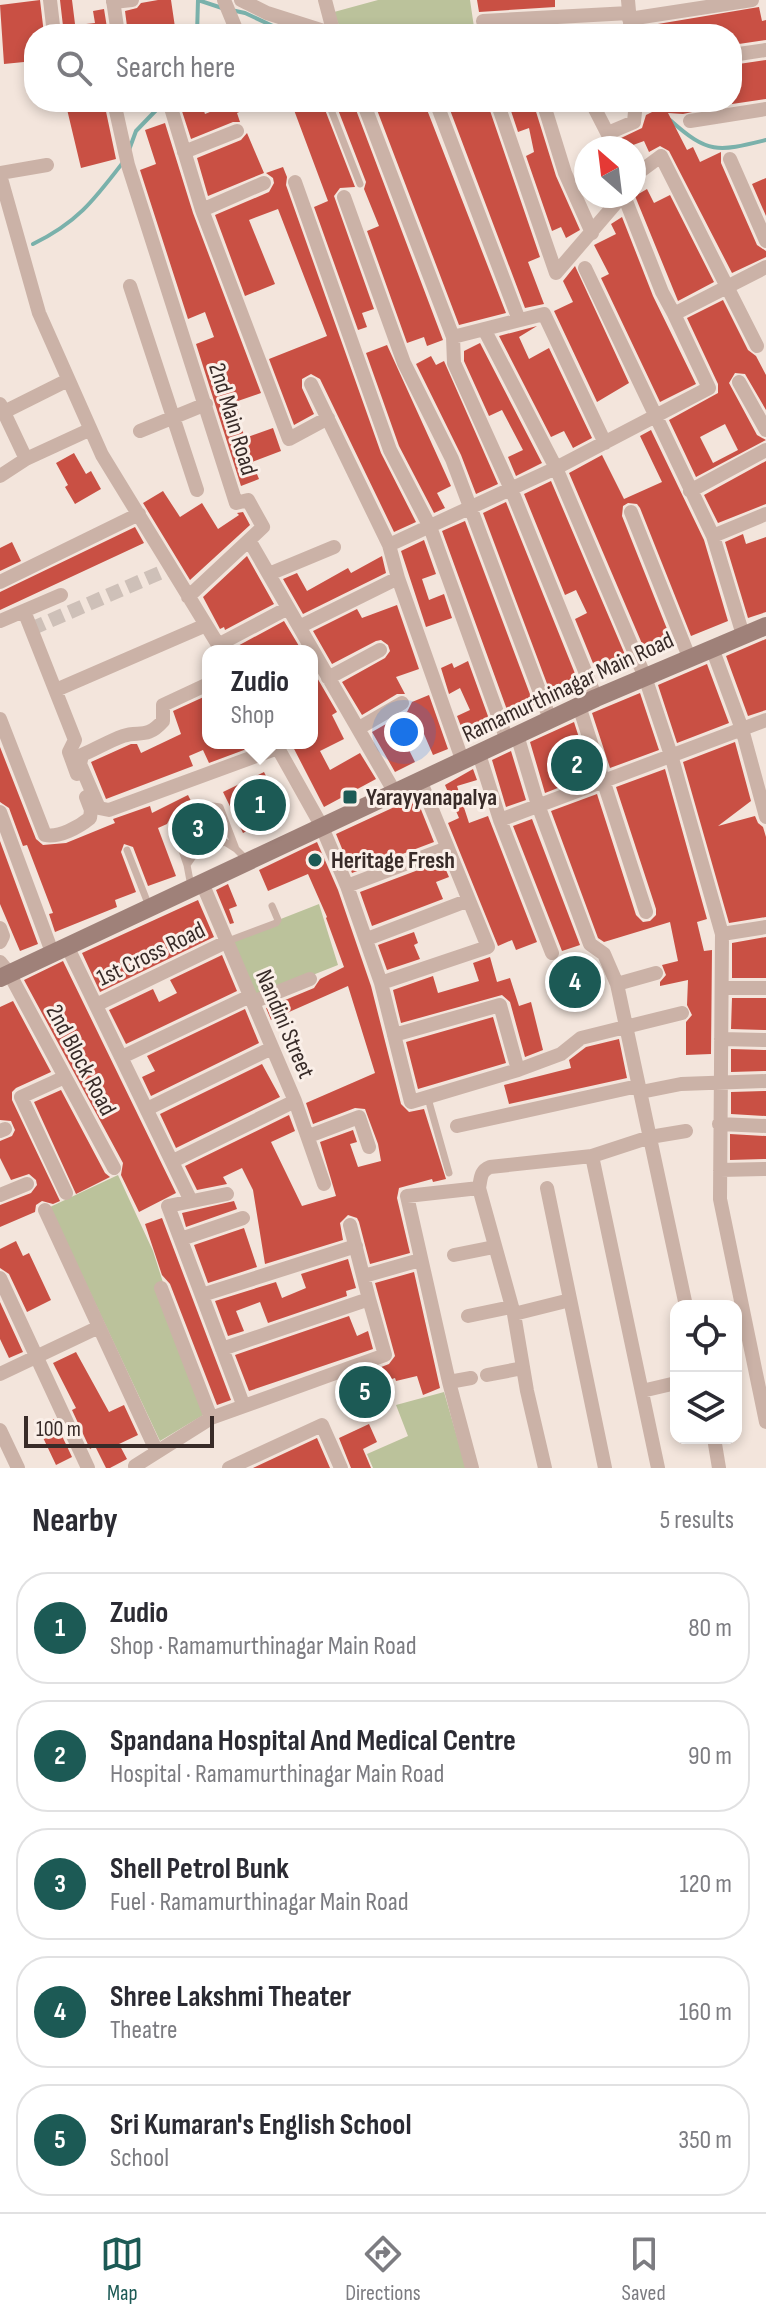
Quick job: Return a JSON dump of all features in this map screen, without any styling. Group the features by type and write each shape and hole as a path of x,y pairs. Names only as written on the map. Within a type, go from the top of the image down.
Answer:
{"main road":[{"name":"Ramamurthinagar Main Road","path":"3,971 59,949 196,886 242,855 321,825 587,702 766,626"}],"street":[{"path":"50,0 53,24"},
{"path":"116,24 113,1 132,0"},
{"path":"224,0 234,24"},
{"path":"241,0 267,13 302,24"},
{"path":"325,0 331,24"},
{"path":"483,21 629,16 752,0"},
{"path":"742,54 766,50"},
{"path":"690,121 766,109"},
{"name":"2nd Main Road","path":"116,112 126,159 236,503 248,500 263,527 249,540"},
{"path":"172,112 202,210 289,439 328,418"},
{"path":"367,112 453,337 454,363 511,489 587,702 604,781 646,912"},
{"path":"440,112 519,320"},
{"path":"500,112 556,273 613,208"},
{"path":"546,112 565,173 592,233"},
{"path":"597,112 609,136"},
{"path":"608,133 634,122 635,112"},
{"path":"184,152 237,131"},
{"path":"646,167 661,156 757,346"},
{"path":"730,159 766,241"},
{"path":"47,165 0,174 39,313 89,430 218,645"},
{"path":"295,182 390,450 430,527 590,944 604,954 617,984 685,1300"},
{"path":"202,210 264,183"},
{"path":"344,197 404,363 452,459 550,719"},
{"path":"389,545 556,468 709,388 662,292 628,208"},
{"path":"0,245 18,244"},
{"path":"674,314 766,267"},
{"path":"585,268 713,536 743,635"},
{"path":"130,286 197,490"},
{"path":"453,337 544,314 605,443"},
{"path":"484,329 556,468 645,677 671,755 722,934 720,1199 761,1373 766,1422"},
{"path":"26,459 2,408 68,380"},
{"path":"739,382 766,430"},
{"path":"311,384 389,545 398,578 471,758 500,820 552,953"},
{"path":"140,431 206,404"},
{"path":"0,476 26,459 89,430"},
{"path":"690,491 766,450"},
{"path":"631,512 689,657"},
{"path":"0,582 139,514"},
{"path":"713,536 766,514"},
{"path":"188,597 249,540 309,645"},
{"path":"269,574 334,547"},
{"path":"299,627 398,578"},
{"path":"0,621 61,595"},
{"path":"225,645 288,608"},
{"path":"0,719 45,835 52,836 83,824 90,818 91,810 69,752 75,740 24,611"},
{"path":"56,690 206,625"},
{"path":"712,648 742,729 766,817"},
{"path":"328,678 380,650"},
{"path":"318,660 394,791"},
{"path":"202,687 163,705 163,721 141,736 126,735 82,755 80,764 99,808 109,810 268,749"},
{"path":"359,728 402,703"},
{"path":"500,820 766,720"},
{"path":"278,749 321,825 347,886 381,983 411,1102 561,1054 581,1038 682,1013"},
{"path":"381,983 488,947 420,780"},
{"path":"0,812 59,949 96,1005 191,1201"},
{"path":"347,886 447,848"},
{"name":"Nandini Street","path":"196,886 252,999 309,1136 324,1184"},
{"path":"367,939 469,900"},
{"path":"722,934 766,927"},
{"path":"0,928 3,936 0,942"},
{"name":"1st Cross Road","path":"96,1005 226,942"},
{"name":"2nd Block Road","path":"3,971 114,1168"},
{"path":"617,984 656,973"},
{"path":"122,1057 252,999 310,979"},
{"path":"722,988 766,988"},
{"path":"394,1035 500,1005 518,1070"},
{"path":"721,1039 766,1040"},
{"path":"147,1109 272,1048"},
{"path":"65,1077 21,1097 66,1193"},
{"path":"457,1126 640,1089 719,1081 766,1081"},
{"path":"173,1161 295,1101"},
{"path":"309,1136 359,1117 369,1147"},
{"path":"719,1124 766,1126"},
{"path":"545,1468 512,1310 479,1188 481,1175 490,1167 592,1156 650,1137 686,1131"},
{"path":"592,1156 658,1468"},
{"path":"720,1170 766,1169"},
{"path":"0,1195 27,1184"},
{"path":"472,1468 407,1196 479,1188"},
{"path":"547,1188 605,1468"},
{"path":"227,1194 168,1206 243,1404"},
{"path":"45,1210 156,1450"},
{"path":"181,1239 243,1218"},
{"path":"134,1467 156,1450 211,1418 385,1355 350,1225"},
{"path":"202,1295 356,1246"},
{"path":"454,1255 494,1247"},
{"path":"364,1276 420,1260"},
{"path":"0,1278 88,1468"},
{"path":"161,1288 211,1418"},
{"path":"222,1349 369,1299"},
{"path":"468,1316 570,1300"},
{"path":"0,1374 99,1327"},
{"path":"449,1382 523,1368"},
{"path":"642,1391 670,1384"},
{"path":"229,1468 322,1425 341,1468"},
{"path":"0,1430 18,1468"},
{"path":"715,1444 719,1468"}],"lane":[{"path":"332,112 360,184"},
{"path":"196,886 173,824 213,806 220,807 242,855"},
{"path":"187,865 198,849 225,842 242,855"},
{"path":"127,850 150,908"},
{"path":"226,942 276,923 278,920 272,906"},
{"path":"425,1099 425,1103 429,1102 449,1173"}],"green space":[{"path":"378,0 470,0 474,24 338,24 334,12"},
{"path":"319,904 338,965 257,997 232,938"},
{"path":"118,1175 153,1251 205,1414 160,1441 50,1207"},
{"path":"444,1392 466,1468 373,1468 367,1454 408,1436 396,1405"}],"building":[{"path":"40,0 43,24 24,24 24,62 4,64 0,5"},
{"path":"60,0 72,0 75,24 63,24"},
{"path":"171,0 175,24 127,24 125,11 137,8 141,3"},
{"path":"477,0 555,0 555,7 479,12"},
{"path":"759,7 762,21 766,20 766,40 742,44 742,24 658,24"},
{"path":"104,9 106,24 86,24 95,23 93,11"},
{"path":"766,60 766,99 742,103 742,64"},
{"path":"68,112 106,112 116,159 81,168"},
{"path":"182,112 239,112 240,122 191,139"},
{"path":"295,112 326,112 355,187 340,188 334,196 374,309 362,313 367,327 358,330 314,207 328,201"},
{"path":"339,112 357,112 443,340 427,346 424,337 407,343 367,231 379,226 364,189 366,182"},
{"path":"378,112 428,112 506,313 459,325"},
{"path":"451,112 490,112 540,257 528,262 544,304 525,308"},
{"path":"511,112 536,112 556,176 580,230 566,238 561,227 552,231 526,156 534,152 529,128 518,132"},
{"path":"652,112 692,112 668,113 687,150 693,147 700,162 721,152 721,163 757,245 766,251 766,257 732,273 669,151 660,146 649,152 646,136 625,136 642,128 646,115"},
{"path":"165,123 193,213 261,393 235,402 245,438 273,428 281,451 252,462 259,479 241,486 196,344 214,337 205,312 188,319 140,170 156,164 145,130"},
{"path":"247,133 264,173 208,196 197,158 241,140"},
{"path":"283,167 286,185 381,453 416,522 394,532 320,379 311,374 302,379 302,388 314,414 294,425 269,359 327,336 278,209 249,220 275,284 245,296 215,215 269,192 274,183 266,173"},
{"path":"766,178 766,216 752,184"},
{"path":"646,190 654,203 670,195 714,282 678,301 640,208 646,208"},
{"path":"622,217 653,296 696,384 660,402 601,278 609,274 594,245 616,234 611,224"},
{"path":"575,266 629,383 597,402 554,311 573,302 563,281"},
{"path":"723,300 748,350 756,356 766,375 766,410 745,374 735,373 729,383 757,435 766,440 696,477 669,420 718,393 718,384 687,318","holes":["725,424 738,450 713,463 700,437"]},
{"path":"537,326 519,337 529,359 549,348 592,438 573,448 564,431 551,437 499,336"},
{"path":"480,343 542,463 516,476 508,457 523,450 502,410 489,416 464,361 464,351"},
{"path":"387,345 451,486 437,493 445,508 434,513 399,446 366,353"},
{"path":"431,356 436,365 444,361 498,484 476,494 461,455 416,364"},
{"path":"651,430 704,540 728,621 691,636 640,508 637,504 628,503 623,506 622,516 673,644 646,653 569,473 602,455 624,499 662,482 640,436"},
{"path":"74,453 86,474 91,471 101,489 75,504 56,463"},
{"path":"766,461 766,504 718,523 704,495"},
{"path":"551,481 629,664 599,678 575,619 587,613 576,590 565,595 524,494"},
{"path":"163,491 180,517 202,503 218,529 239,515 237,513 243,512 250,525 190,580 143,503"},
{"path":"506,502 580,686 552,697 483,513"},
{"path":"465,521 534,705 510,718 442,531"},
{"path":"135,527 144,543 0,610 0,592"},
{"path":"743,534 746,544 766,537 766,612 748,618 725,542"},
{"path":"424,540 436,574 422,579 429,600 444,594 452,618 426,627 401,551"},
{"path":"12,542 21,561 0,571 0,548"},
{"path":"247,556 274,604 225,630 224,627 220,629 203,597"},
{"path":"382,556 386,573 303,614 283,579 297,573 307,591 348,568 351,573"},
{"path":"397,605 419,669 396,677 405,694 397,694 362,715 342,682 385,658 390,651 388,645 381,640 376,641 332,664 313,631 357,609 362,618"},
{"path":"284,621 298,645 240,645"},
{"path":"766,639 766,710 748,716 726,656"},
{"path":"468,661 493,730 467,742 457,716 470,710 460,688 449,694 441,668 452,663 454,668"},
{"path":"707,664 729,723 677,743 658,685"},
{"path":"318,679 337,712 332,715 344,739 320,751 330,770 360,753 376,779 324,807 294,749 318,749"},
{"path":"640,693 659,750 610,768 592,713"},
{"path":"429,695 448,749 433,755 421,727 402,736 415,762 395,772 372,732 407,712 412,702"},
{"path":"202,698 202,749 247,749 209,763 203,750 189,756 193,766 106,799 91,762 131,744 137,744 141,753 181,734 173,711"},
{"path":"574,722 591,775 545,793 530,742"},
{"path":"735,742 751,801 718,826 755,816 763,827 766,837 766,917 729,923 683,762"},
{"path":"0,747 36,839 43,845 66,843 115,823 113,819 150,806 152,813 188,795 194,807 170,818 167,824 158,828 176,876 148,886 133,847 124,844 121,852 136,892 115,900 117,907 55,932 49,914 53,913 27,845 23,846 9,808 0,802"},
{"path":"511,751 526,800 506,807 492,760"},
{"path":"473,769 477,780 457,786 469,823 488,816 537,942 516,950 512,940 498,946 448,823 459,818 445,785"},
{"path":"665,769 707,919 697,922 704,951 712,950 711,1054 686,1055 686,1022 692,1015 687,1005 688,980 660,986 666,975 662,965 678,961 670,922 604,942 598,938 551,811 597,794 636,915 643,922 650,921 656,915 656,909 616,787"},
{"path":"264,772 284,812 243,833 223,792"},
{"path":"416,797 434,842 352,873 336,834"},
{"path":"213,813 222,836 196,843 189,850 181,828"},
{"path":"532,819 580,945 562,951 513,826"},
{"path":"0,841 38,944 20,951 0,904"},
{"path":"317,842 338,890 371,986 401,1104 409,1112 424,1109 446,1179 433,1182 432,1179 399,1188 397,1198 410,1253 370,1264 359,1222 348,1215 340,1223 343,1240 265,1264 253,1190 242,1168 223,1177 227,1184 197,1190 185,1166 289,1115 295,1131 271,1142 302,1206 336,1196 320,1142 353,1130 357,1142 350,1144 358,1167 381,1161 365,1109 355,1108 313,1124 306,1103 375,1073 348,986 271,1020 266,1008 314,988 320,979 344,967 308,874 268,891 259,870"},
{"path":"442,861 449,877 436,882 443,899 372,926 360,892"},
{"path":"228,884 237,906 229,909 234,923 230,924 216,890"},
{"path":"198,900 214,937 100,992 82,953"},
{"path":"414,932 418,943 414,945 420,959 387,970 378,945"},
{"path":"766,937 766,978 732,978 732,943"},
{"path":"222,955 237,991 126,1044 109,1010 153,989 159,1002 177,993 170,980"},
{"path":"490,957 497,982 510,978 519,1006 531,1002 543,1050 525,1057 510,1002 502,995 401,1023 393,990 433,976 438,993 479,981 473,963"},
{"path":"63,961 176,1193 139,1212 121,1175 123,1163 24,980"},
{"path":"732,998 766,998 766,1030 731,1029"},
{"path":"13,1001 51,1072 16,1088 12,1092 12,1100 60,1201 53,1204 42,1201 36,1205 35,1212 0,1227 0,1205 31,1193 37,1185 29,1174 11,1180 0,1158 0,1141 12,1136 15,1130 11,1121 0,1120 0,1007"},
{"path":"245,1009 259,1043 151,1096 142,1077 155,1071 147,1056"},
{"path":"493,1017 506,1063 418,1089 406,1042"},
{"path":"619,1039 627,1078 509,1104 504,1085 571,1068 569,1060 586,1047"},
{"path":"731,1049 766,1050 766,1071 731,1072"},
{"path":"262,1064 280,1097 176,1148 160,1114"},
{"path":"61,1090 110,1177 76,1194 34,1102"},
{"path":"766,1091 766,1116 731,1114 731,1092"},
{"path":"730,1134 766,1136 766,1159 730,1160"},
{"path":"234,1201 237,1209 186,1227 182,1213"},
{"path":"162,1218 231,1400 217,1405 170,1284 162,1275 145,1224"},
{"path":"244,1228 257,1267 208,1283 194,1245"},
{"path":"16,1241 23,1256 29,1253 51,1300 27,1312 9,1274 0,1268 0,1249"},
{"path":"348,1259 356,1288 346,1291 347,1296 268,1323 260,1302 236,1311 244,1331 228,1336 215,1301 276,1282 282,1298 306,1288 301,1274"},
{"path":"414,1272 440,1388 423,1395 417,1376 396,1381 395,1378 362,1389 358,1376 389,1364 395,1356 375,1283"},
{"path":"0,1302 23,1352 9,1358 0,1339"},
{"path":"349,1316 357,1336 368,1331 373,1349 249,1391 235,1355"},
{"path":"76,1352 109,1412 124,1405 138,1435 119,1444 127,1459 110,1468 106,1468 95,1446 90,1449 72,1410 76,1408 53,1363"},
{"path":"54,1419 72,1457 56,1465 38,1427"},
{"path":"369,1424 377,1442 363,1449 371,1468 351,1468 339,1438"},
{"path":"317,1438 330,1468 253,1468"}],"waterway":[{"path":"198,0 222,8"},
{"path":"197,24 198,0"},
{"path":"231,10 269,24"},
{"path":"129,150 136,131 154,112"},
{"path":"670,120 694,139 714,147 736,147 766,140"},
{"path":"33,244 49,236 84,209 124,161"}],"tunnel":[{"path":"31,629 171,568"}],"place":[{"name":"Spandana Hospital And Medical Centre","path":"577,765"},
{"name":"Yarayyanapalya","path":"350,797"},
{"name":"Zudio","path":"260,805"},
{"name":"Shell Petrol Bunk","path":"198,829"},
{"name":"Heritage Fresh","path":"315,860"},
{"name":"Shree Lakshmi Theater","path":"575,982"},
{"name":"Sri Kumaran's English School","path":"365,1392"}]}
